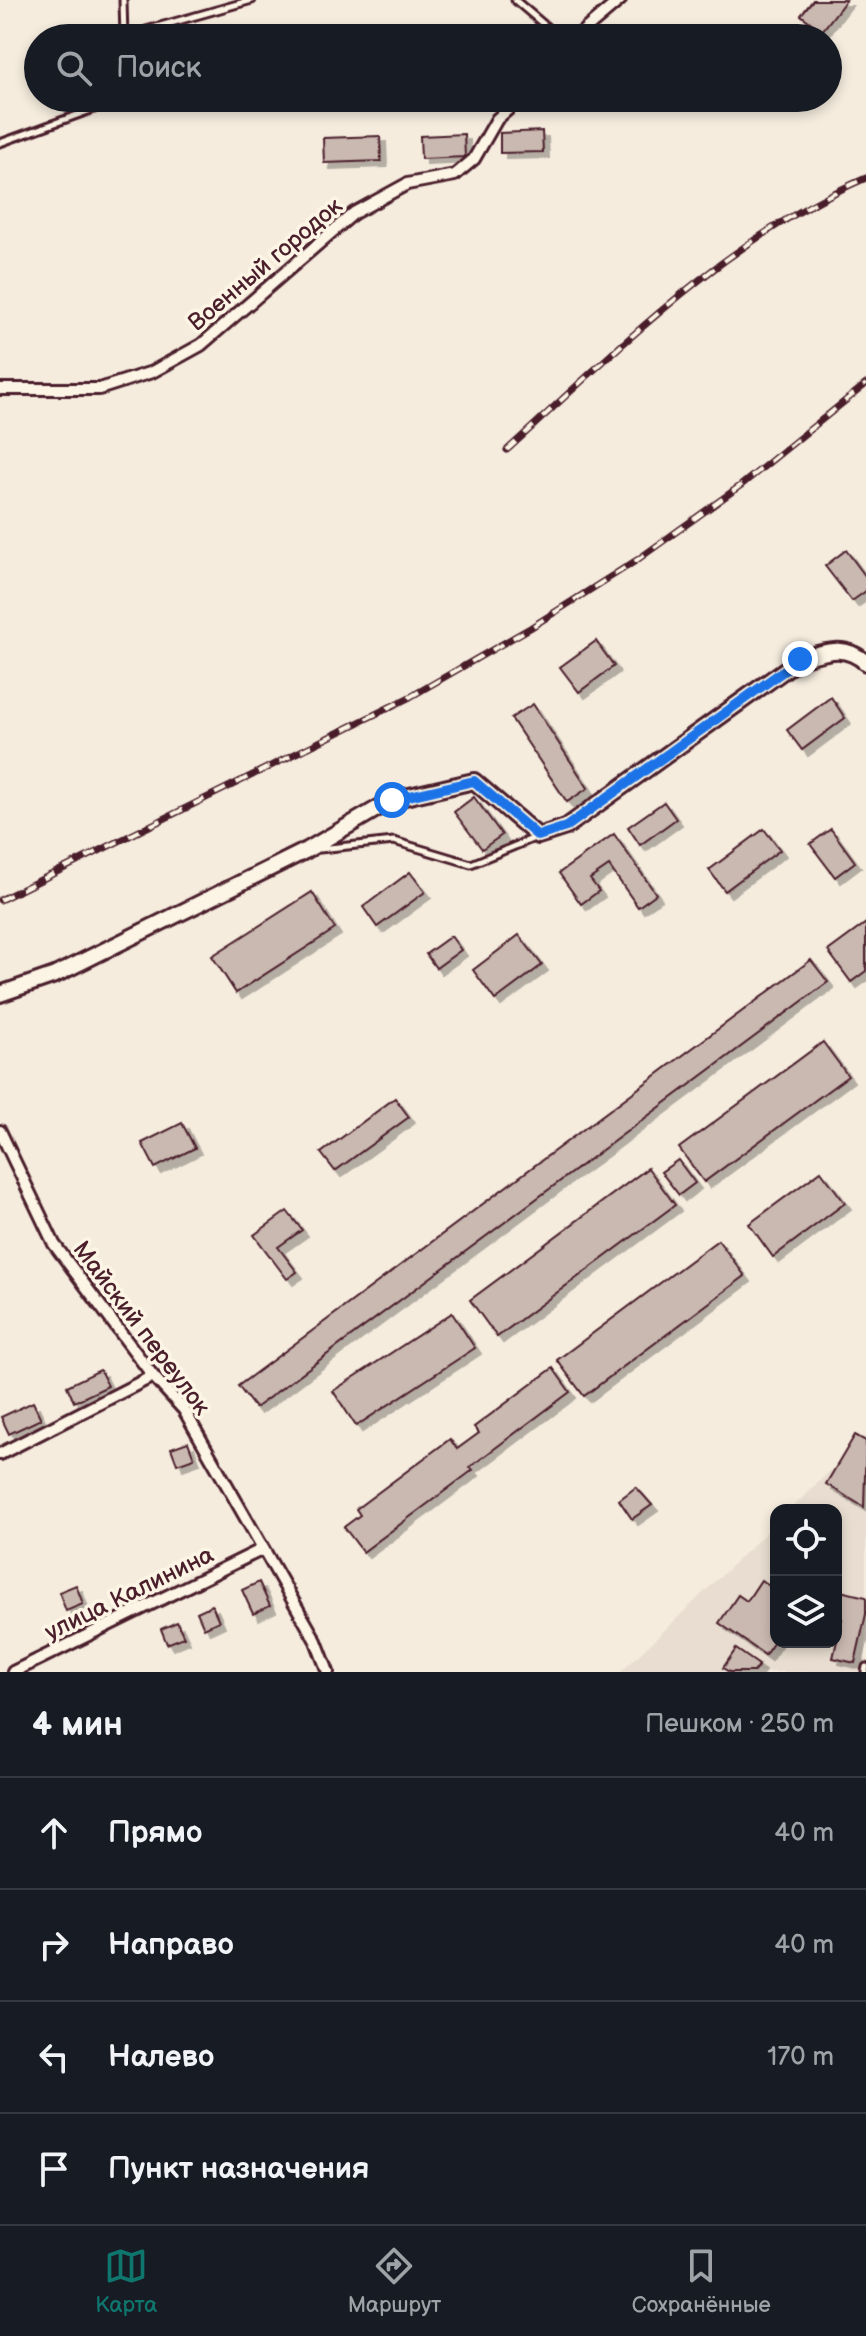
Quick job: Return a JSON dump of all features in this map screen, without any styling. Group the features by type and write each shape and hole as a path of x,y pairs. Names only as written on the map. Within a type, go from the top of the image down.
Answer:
{"street":[{"path":"592,24 620,0"},
{"name":"Военный городок","path":"0,389 99,389 152,372 201,345 354,213 407,184 455,175 474,159 497,119 505,112"},
{"path":"0,994 55,975 307,850 392,800 474,781 538,836 566,827 800,659 836,648 857,654 866,663"},
{"name":"Майский переулок","path":"0,1131 54,1244 153,1376 184,1410 316,1641 328,1672"},
{"path":"0,1454 153,1376"},
{"name":"улица Калинина","path":"13,1672 263,1549"}],"lane":[{"path":"123,0 124,24"},
{"path":"167,24 252,0"},
{"path":"515,0 543,24"},
{"path":"0,143 85,112"},
{"path":"307,850 394,841 471,864 538,836"}],"shaded area":[{"path":"866,1436 866,1672 621,1672 770,1529 770,1648 842,1648 842,1504 796,1504"}],"building":[{"path":"813,0 846,0 827,24 813,24 801,15"},
{"path":"542,131 543,152 500,153 500,133"},
{"path":"464,134 465,157 421,159 420,136"},
{"path":"380,136 381,161 324,163 323,138"},
{"path":"846,550 866,577 866,591 852,601 825,566"},
{"path":"596,641 614,666 579,692 560,667"},
{"path":"831,697 845,718 802,750 787,730"},
{"path":"533,704 588,788 567,802 511,718"},
{"path":"474,797 502,835 482,849 454,812"},
{"path":"664,802 676,819 640,845 628,827"},
{"path":"764,829 780,850 725,891 709,870"},
{"path":"831,829 855,862 835,877 810,844"},
{"path":"614,834 656,894 638,907 609,866 590,879 599,891 581,904 559,873"},
{"path":"410,872 425,892 377,927 363,907"},
{"path":"312,892 335,929 236,993 212,956"},
{"path":"866,923 866,971 851,982 828,951"},
{"path":"519,935 542,965 495,1000 473,970"},
{"path":"451,936 461,950 436,968 426,954"},
{"path":"811,960 828,982 255,1408 238,1386"},
{"path":"823,1042 848,1076 704,1182 679,1148"},
{"path":"395,1098 409,1117 335,1171 321,1153"},
{"path":"182,1123 195,1148 155,1168 142,1143"},
{"path":"678,1160 695,1183 679,1195 661,1172"},
{"path":"648,1168 675,1205 497,1337 470,1300"},
{"path":"821,1171 845,1203 773,1257 749,1224"},
{"path":"287,1211 302,1230 278,1247 297,1272 287,1279 254,1235"},
{"path":"718,1240 745,1276 584,1396 557,1360"},
{"path":"452,1313 475,1348 356,1426 333,1391"},
{"path":"553,1368 570,1392 363,1552 344,1527 360,1515 356,1509 450,1439 457,1449 479,1433 474,1427"},
{"path":"100,1370 108,1386 74,1402 67,1386"},
{"path":"33,1402 41,1419 9,1434 1,1417"},
{"path":"855,1435 866,1441 864,1507 826,1484"},
{"path":"188,1442 194,1458 177,1464 171,1448"},
{"path":"636,1487 652,1505 632,1519 619,1500"},
{"path":"761,1580 770,1587 770,1648 765,1655 719,1623 738,1595 747,1601"},
{"path":"259,1582 270,1606 253,1614 242,1590"},
{"path":"76,1585 83,1604 66,1611 59,1592"},
{"path":"842,1591 866,1597 866,1614 855,1663 833,1658 835,1648 842,1648"},
{"path":"212,1605 219,1621 204,1628 197,1612"},
{"path":"177,1622 184,1637 167,1644 161,1629"},
{"path":"736,1649 759,1665 754,1672 729,1672 723,1668"}],"railway":[{"path":"507,450 633,335 721,264 815,203 866,178"},
{"path":"0,900 410,697 530,628 637,560 740,486 866,384"}],"route":[{"path":"392,800 474,781 538,836 566,827 800,659"}]}
